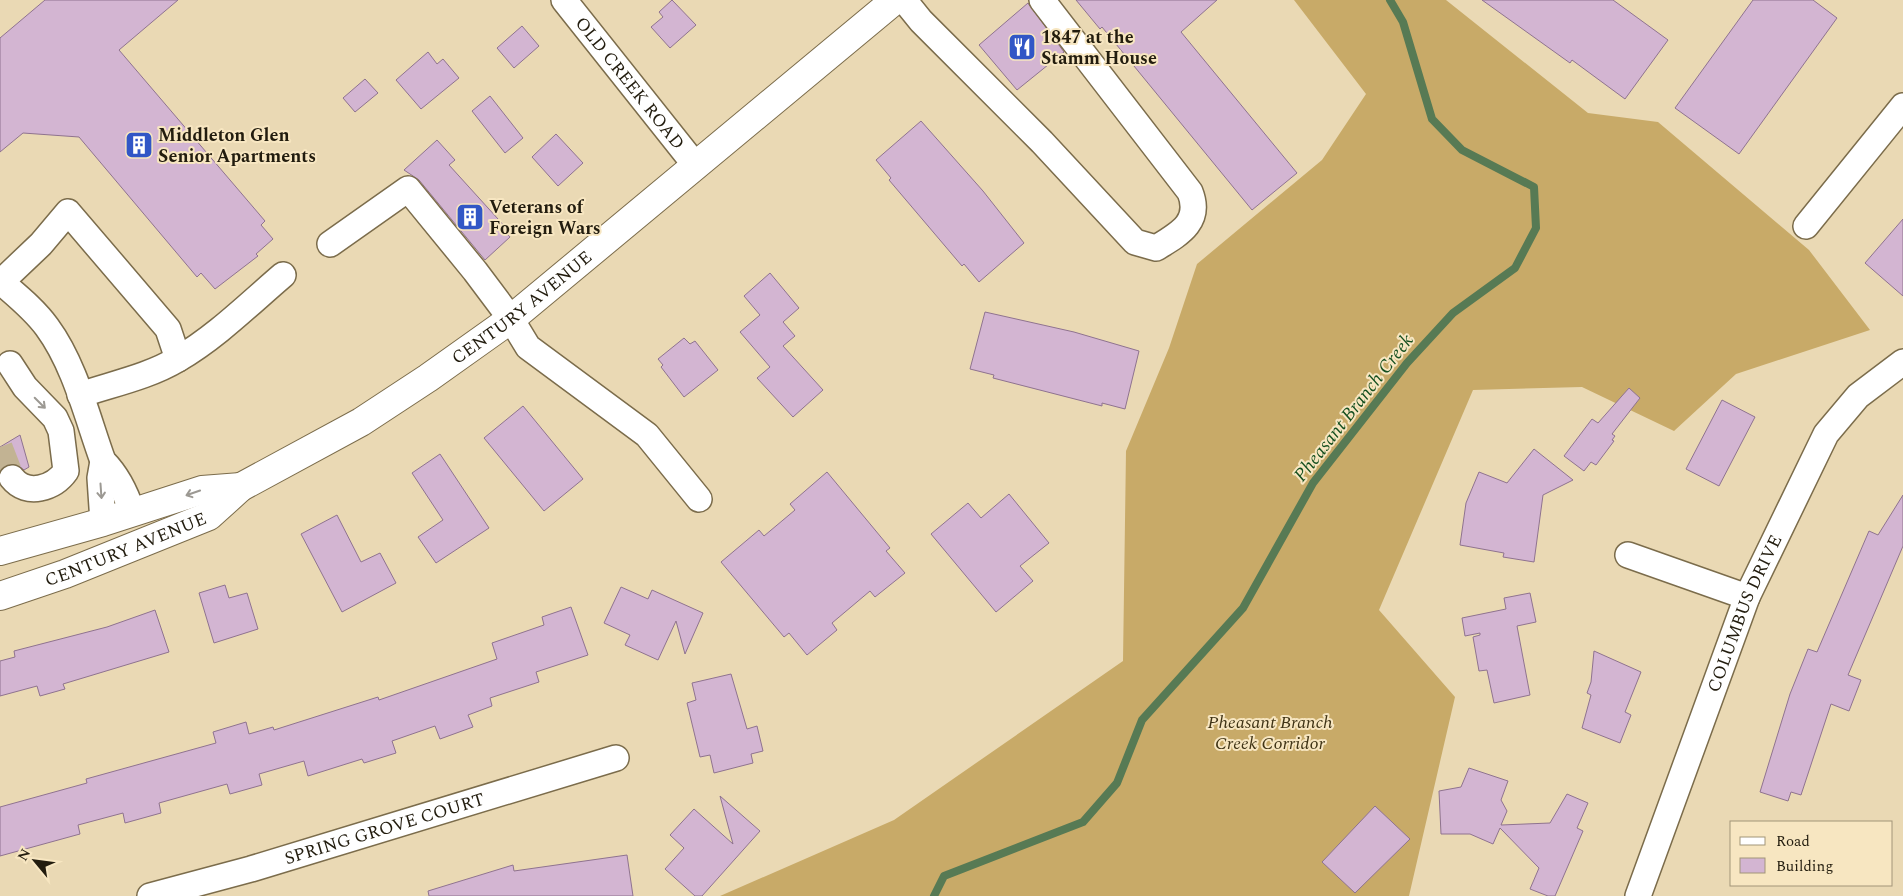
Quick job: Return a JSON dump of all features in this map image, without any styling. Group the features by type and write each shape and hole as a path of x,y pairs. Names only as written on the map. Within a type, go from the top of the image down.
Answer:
{"main road":[{"name":"CENTURY AVENUE","path":"0,596 74,571 209,516 241,487 361,422 428,378 511,319 895,0"},
{"name":"CENTURY AVENUE","path":"0,551 103,522 202,490 241,487"}],"street":[{"name":"OLD CREEK ROAD","path":"564,0 696,166"},
{"path":"904,0 921,22 1042,142 1135,242 1156,248 1176,235 1192,219 1195,204 1190,192 1042,0"},
{"path":"1806,226 1903,106"},
{"path":"330,244 408,189 511,319 528,347 647,435 699,498"},
{"path":"132,512 126,493 113,471 103,461 80,395 62,353 47,327 31,308 0,281 42,244 68,212 168,329 178,359"},
{"path":"80,395 154,371 178,359 217,331 283,275"},
{"name":"COLUMBUS DRIVE","path":"1638,896 1747,597 1826,434 1858,396 1903,362"},
{"path":"10,364 25,387 56,418 61,431 66,471 53,485 41,488 26,489 16,484 12,478"},
{"path":"103,461 100,478 103,522"},
{"path":"1628,555 1747,597"},
{"name":"SPRING GROVE COURT","path":"150,896 261,866 616,758"}],"green space":[{"name":"Pheasant Branch Creek Corridor","path":"1294,0 1446,0 1588,113 1658,122 1809,250 1870,330 1736,374 1674,431 1582,387 1473,390 1379,610 1455,697 1409,896 720,896 894,820 1123,661 1126,451 1169,348 1197,264 1322,160 1366,94"}],"building":[{"name":"Middleton Glen Senior Apartments","path":"45,0 178,0 119,50 265,221 261,225 273,239 256,254 258,256 215,289 201,273 197,277 79,137 23,133 0,152 0,38"},
{"path":"672,0 696,25 670,48 651,27 663,17 659,12"},
{"path":"1076,0 1217,0 1181,32 1297,173 1252,210 1102,27 1100,29"},
{"path":"1482,0 1613,0 1668,40 1625,99 1572,60 1570,63"},
{"path":"1753,0 1813,0 1837,18 1739,154 1675,108"},
{"name":"1847 at the Stamm House","path":"1028,3 1064,52 1017,90 979,45"},
{"path":"522,26 539,46 514,68 497,48"},
{"path":"428,52 437,64 443,59 459,78 421,109 396,80"},
{"path":"365,79 378,93 355,112 343,98"},
{"path":"490,96 523,138 505,153 472,111"},
{"path":"921,121 983,191 1024,243 979,282 964,264 962,266 889,180 891,178 876,160"},
{"path":"556,134 583,163 558,186 532,157"},
{"name":"Veterans of Foreign Wars","path":"437,140 455,160 449,165 508,230 506,232 510,237 485,260 419,180 404,170"},
{"path":"1903,219 1903,296 1865,263"},
{"path":"770,273 799,308 783,322 795,336 783,346 823,390 793,417 757,378 770,367 740,332 760,315 744,296"},
{"path":"985,312 1074,332 1139,351 1125,409 1102,403 1102,406 993,378 994,375 970,369"},
{"path":"684,338 690,344 695,341 718,370 684,397 661,367 663,365 658,359"},
{"path":"1629,388 1640,398 1612,434 1615,436 1612,440 1614,441 1596,465 1591,462 1584,471 1564,456 1592,419 1598,423"},
{"path":"1722,400 1755,417 1719,486 1686,469"},
{"path":"523,406 583,479 544,511 484,438"},
{"path":"20,435 29,467 24,470 16,464 8,464 0,471 0,447"},
{"path":"1534,449 1573,480 1543,495 1534,562 1503,557 1504,553 1460,545 1466,503 1479,472 1507,483"},
{"path":"440,454 489,528 436,563 418,537 443,520 412,473"},
{"path":"827,472 890,548 886,551 905,573 875,597 870,591 832,623 837,630 807,655 789,633 784,637 721,562 759,530 764,536 795,510 790,504"},
{"path":"1009,494 1049,543 1020,566 1033,581 996,612 931,534 968,503 981,518"},
{"path":"1903,495 1903,546 1848,675 1861,680 1849,711 1831,704 1801,795 1791,792 1788,801 1760,792 1790,694 1808,649 1817,652 1869,531 1878,535"},
{"path":"337,515 361,562 380,553 396,583 342,612 301,534"},
{"path":"225,585 229,598 247,593 258,629 214,643 199,593"},
{"path":"621,587 648,599 652,590 703,613 685,654 676,621 658,660 625,645 630,635 604,623"},
{"path":"1530,593 1536,622 1517,626 1530,695 1494,703 1487,670 1479,671 1473,637 1480,635 1480,633 1465,636 1462,618 1506,609 1504,598"},
{"path":"571,607 588,655 536,672 539,682 490,698 492,706 468,715 473,727 440,739 435,726 392,741 396,753 364,763 362,759 308,776 304,761 259,774 262,785 230,794 227,784 159,803 161,813 125,823 123,813 78,825 80,834 0,856 0,807 87,783 86,779 216,743 213,732 246,722 249,734 273,727 274,730 378,697 379,700 497,659 492,643 544,625 542,617"},
{"path":"155,610 169,652 63,684 65,689 40,696 37,686 0,696 0,661 15,657 14,651 107,627"},
{"path":"1594,651 1641,672 1625,712 1631,715 1620,743 1582,728 1591,695 1587,693 1591,682"},
{"path":"731,674 747,729 757,726 763,751 751,754 753,763 714,773 710,755 700,757 687,703 696,700 692,683"},
{"path":"1469,768 1508,781 1501,800 1507,811 1501,825 1550,823 1567,794 1588,803 1577,828 1583,831 1555,896 1548,896 1530,889 1539,868 1500,828 1493,844 1470,834 1441,834 1439,791 1461,787"},
{"path":"720,796 760,831 702,896 695,896 665,869 684,848 670,835 694,809 733,844"},
{"path":"1375,806 1410,839 1355,893 1322,862"},
{"path":"627,855 633,896 429,896 428,891 513,865 514,871"}],"waterway":[{"name":"Pheasant Branch Creek","path":"934,896 944,876 1083,822 1117,783 1142,720 1243,608 1313,483 1407,363 1453,313 1515,268 1536,228 1534,187 1462,150 1432,119 1403,22 1390,0"}],"tunnel":[{"path":"0,447 12,478"}],"place":[{"name":"1847 at the Stamm House","path":"1022,47"},
{"name":"Middleton Glen Senior Apartments","path":"139,145"},
{"name":"Veterans of Foreign Wars","path":"470,217"}]}
